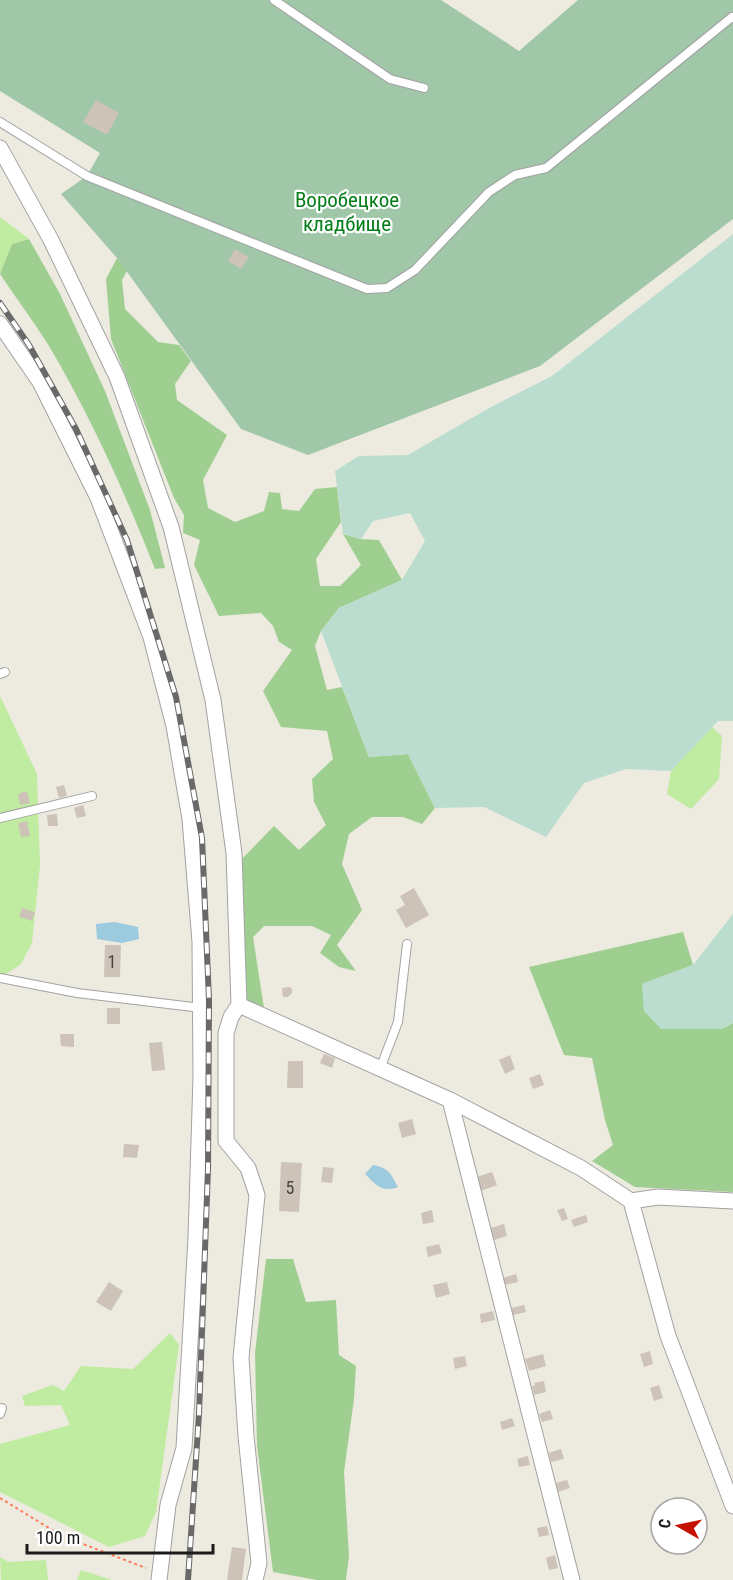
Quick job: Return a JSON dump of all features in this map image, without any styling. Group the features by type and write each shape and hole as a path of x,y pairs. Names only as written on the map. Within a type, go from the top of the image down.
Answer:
{"street":[{"path":"0,148 51,240 117,377 171,527 213,700 234,853 239,1005 231,1017 226,1033 226,1141 248,1168 257,1195 241,1358 246,1436 259,1563 255,1580"},
{"path":"0,324 40,382 98,498 151,637 174,726 190,819 200,942 201,1077 196,1238 184,1448 168,1505 160,1577"},
{"path":"239,1005 450,1100 581,1168 631,1201 668,1336 733,1506"},
{"path":"450,1100 572,1580"},
{"path":"631,1201 658,1197 733,1201"}],"lane":[{"path":"274,0 390,79 424,88"},
{"path":"0,122 87,176 367,289 387,288 415,270 489,192 515,175 546,168 733,18"},
{"path":"0,818 93,796"},
{"path":"380,1069 398,1022 407,944"},
{"path":"0,978 77,993 193,1007"}],"path":[{"path":"0,1498 62,1536 160,1577"}],"green space":[{"name":"Воробецкое кладбище","path":"0,0 441,0 519,51 578,0 733,0 733,219 540,366 308,455 241,429 117,258 61,194 87,176 100,153 0,91"},
{"path":"0,217 29,239 12,244 0,274"},
{"path":"733,234 733,721 718,721 671,771 626,769 584,783 546,837 484,807 435,808 408,754 369,757 321,631 339,608 402,580 425,541 410,513 373,521 361,539 343,534 335,471 359,456 408,455 491,407 552,376"},
{"path":"29,239 60,294 105,391 150,510 165,568 155,569 132,512 79,400 49,346 0,274 12,244"},
{"path":"117,258 127,271 122,280 125,309 158,342 179,345 191,361 175,384 177,400 227,435 203,480 208,508 235,522 264,511 269,492 280,493 282,509 299,511 315,489 337,487 341,522 316,559 320,586 340,586 361,565 343,534 361,539 379,540 402,580 339,608 321,631 315,646 327,690 342,687 369,757 408,754 435,808 422,824 403,817 372,817 349,834 342,864 362,910 337,945 356,971 339,967 320,953 331,935 312,926 264,926 253,937 264,1008 247,1000 240,861 274,826 299,850 326,825 314,802 312,779 333,759 327,731 281,727 263,691 292,650 279,642 273,626 261,613 219,616 194,565 200,540 183,533 184,515 174,498 111,339 106,279"},
{"path":"0,696 37,774 40,865 32,943 21,964 0,978"},
{"path":"712,727 722,736 719,779 691,809 667,794 671,771"},
{"path":"733,914 733,1023 721,1029 661,1029 644,1011 642,984 693,965"},
{"path":"683,932 693,965 642,984 721,1029 733,1023 733,1192 635,1187 592,1161 613,1145 605,1120 592,1058 564,1055 529,967"},
{"path":"266,1259 293,1259 306,1302 336,1300 339,1355 356,1366 344,1472 349,1556 346,1580 317,1580 273,1572 257,1446 255,1353"},
{"path":"170,1333 179,1345 156,1512 145,1536 109,1547 0,1492 0,1444 70,1425 61,1405 25,1406 22,1396 53,1385 64,1391 81,1366 133,1369"},
{"path":"0,1557 8,1562 46,1560 48,1580 1,1580"},
{"path":"81,1570 112,1580 77,1580"}],"water":[{"path":"115,922 138,927 139,939 122,943 97,939 96,924"},
{"path":"373,1165 389,1172 398,1187 383,1188 373,1182 365,1174"}],"building":[{"path":"96,100 119,113 107,135 83,122"},
{"path":"235,249 249,257 241,269 228,261"},
{"path":"64,785 67,796 59,798 56,787"},
{"path":"27,791 30,803 20,805 18,794"},
{"path":"83,805 86,816 77,818 74,808"},
{"path":"57,814 58,826 48,826 47,815"},
{"path":"27,821 30,836 21,837 18,823"},
{"path":"414,888 429,915 406,928 396,910 405,905 400,896"},
{"path":"22,908 35,912 32,921 19,917"},
{"path":"105,945 121,945 120,977 104,977"},
{"path":"290,987 292,993 288,997 283,997 282,988"},
{"path":"107,1008 120,1008 120,1024 107,1024"},
{"path":"60,1034 74,1034 74,1047 61,1046"},
{"path":"162,1042 165,1070 152,1071 149,1043"},
{"path":"324,1054 335,1058 332,1068 320,1063"},
{"path":"510,1055 515,1069 505,1074 499,1060"},
{"path":"288,1061 303,1061 303,1088 287,1088"},
{"path":"540,1074 544,1085 533,1089 529,1078"},
{"path":"412,1119 416,1134 402,1138 398,1123"},
{"path":"124,1144 139,1145 137,1158 123,1157"},
{"path":"281,1162 302,1163 299,1212 279,1211"},
{"path":"323,1167 334,1168 332,1183 321,1182"},
{"path":"492,1172 497,1185 481,1191 476,1177"},
{"path":"564,1208 568,1219 562,1221 557,1210"},
{"path":"432,1210 434,1222 423,1224 421,1213"},
{"path":"586,1215 588,1222 574,1227 571,1220"},
{"path":"504,1224 507,1236 494,1240 491,1228"},
{"path":"439,1244 442,1253 428,1257 426,1247"},
{"path":"516,1274 518,1282 505,1285 503,1278"},
{"path":"109,1282 123,1291 111,1311 96,1302"},
{"path":"447,1282 450,1294 436,1298 433,1285"},
{"path":"524,1305 526,1312 513,1315 511,1308"},
{"path":"493,1311 495,1320 481,1323 480,1314"},
{"path":"650,1351 653,1364 644,1367 640,1354"},
{"path":"543,1354 546,1366 529,1371 525,1359"},
{"path":"465,1356 467,1366 455,1369 453,1358"},
{"path":"544,1381 546,1392 534,1395 532,1386 535,1386 534,1383"},
{"path":"659,1385 663,1398 654,1401 650,1388"},
{"path":"550,1410 553,1419 542,1422 539,1414"},
{"path":"512,1418 515,1426 502,1430 500,1422"},
{"path":"561,1449 564,1459 551,1462 549,1453"},
{"path":"528,1456 530,1465 519,1467 517,1459"},
{"path":"567,1480 570,1488 558,1492 556,1483"},
{"path":"547,1526 549,1535 539,1537 537,1528"},
{"path":"232,1547 246,1549 242,1580 227,1580"},
{"path":"555,1555 558,1568 549,1570 546,1558"}],"railway":[{"path":"0,303 29,345 76,429 127,540 176,697 202,838 209,1000 208,1168 199,1414 188,1580"}]}
